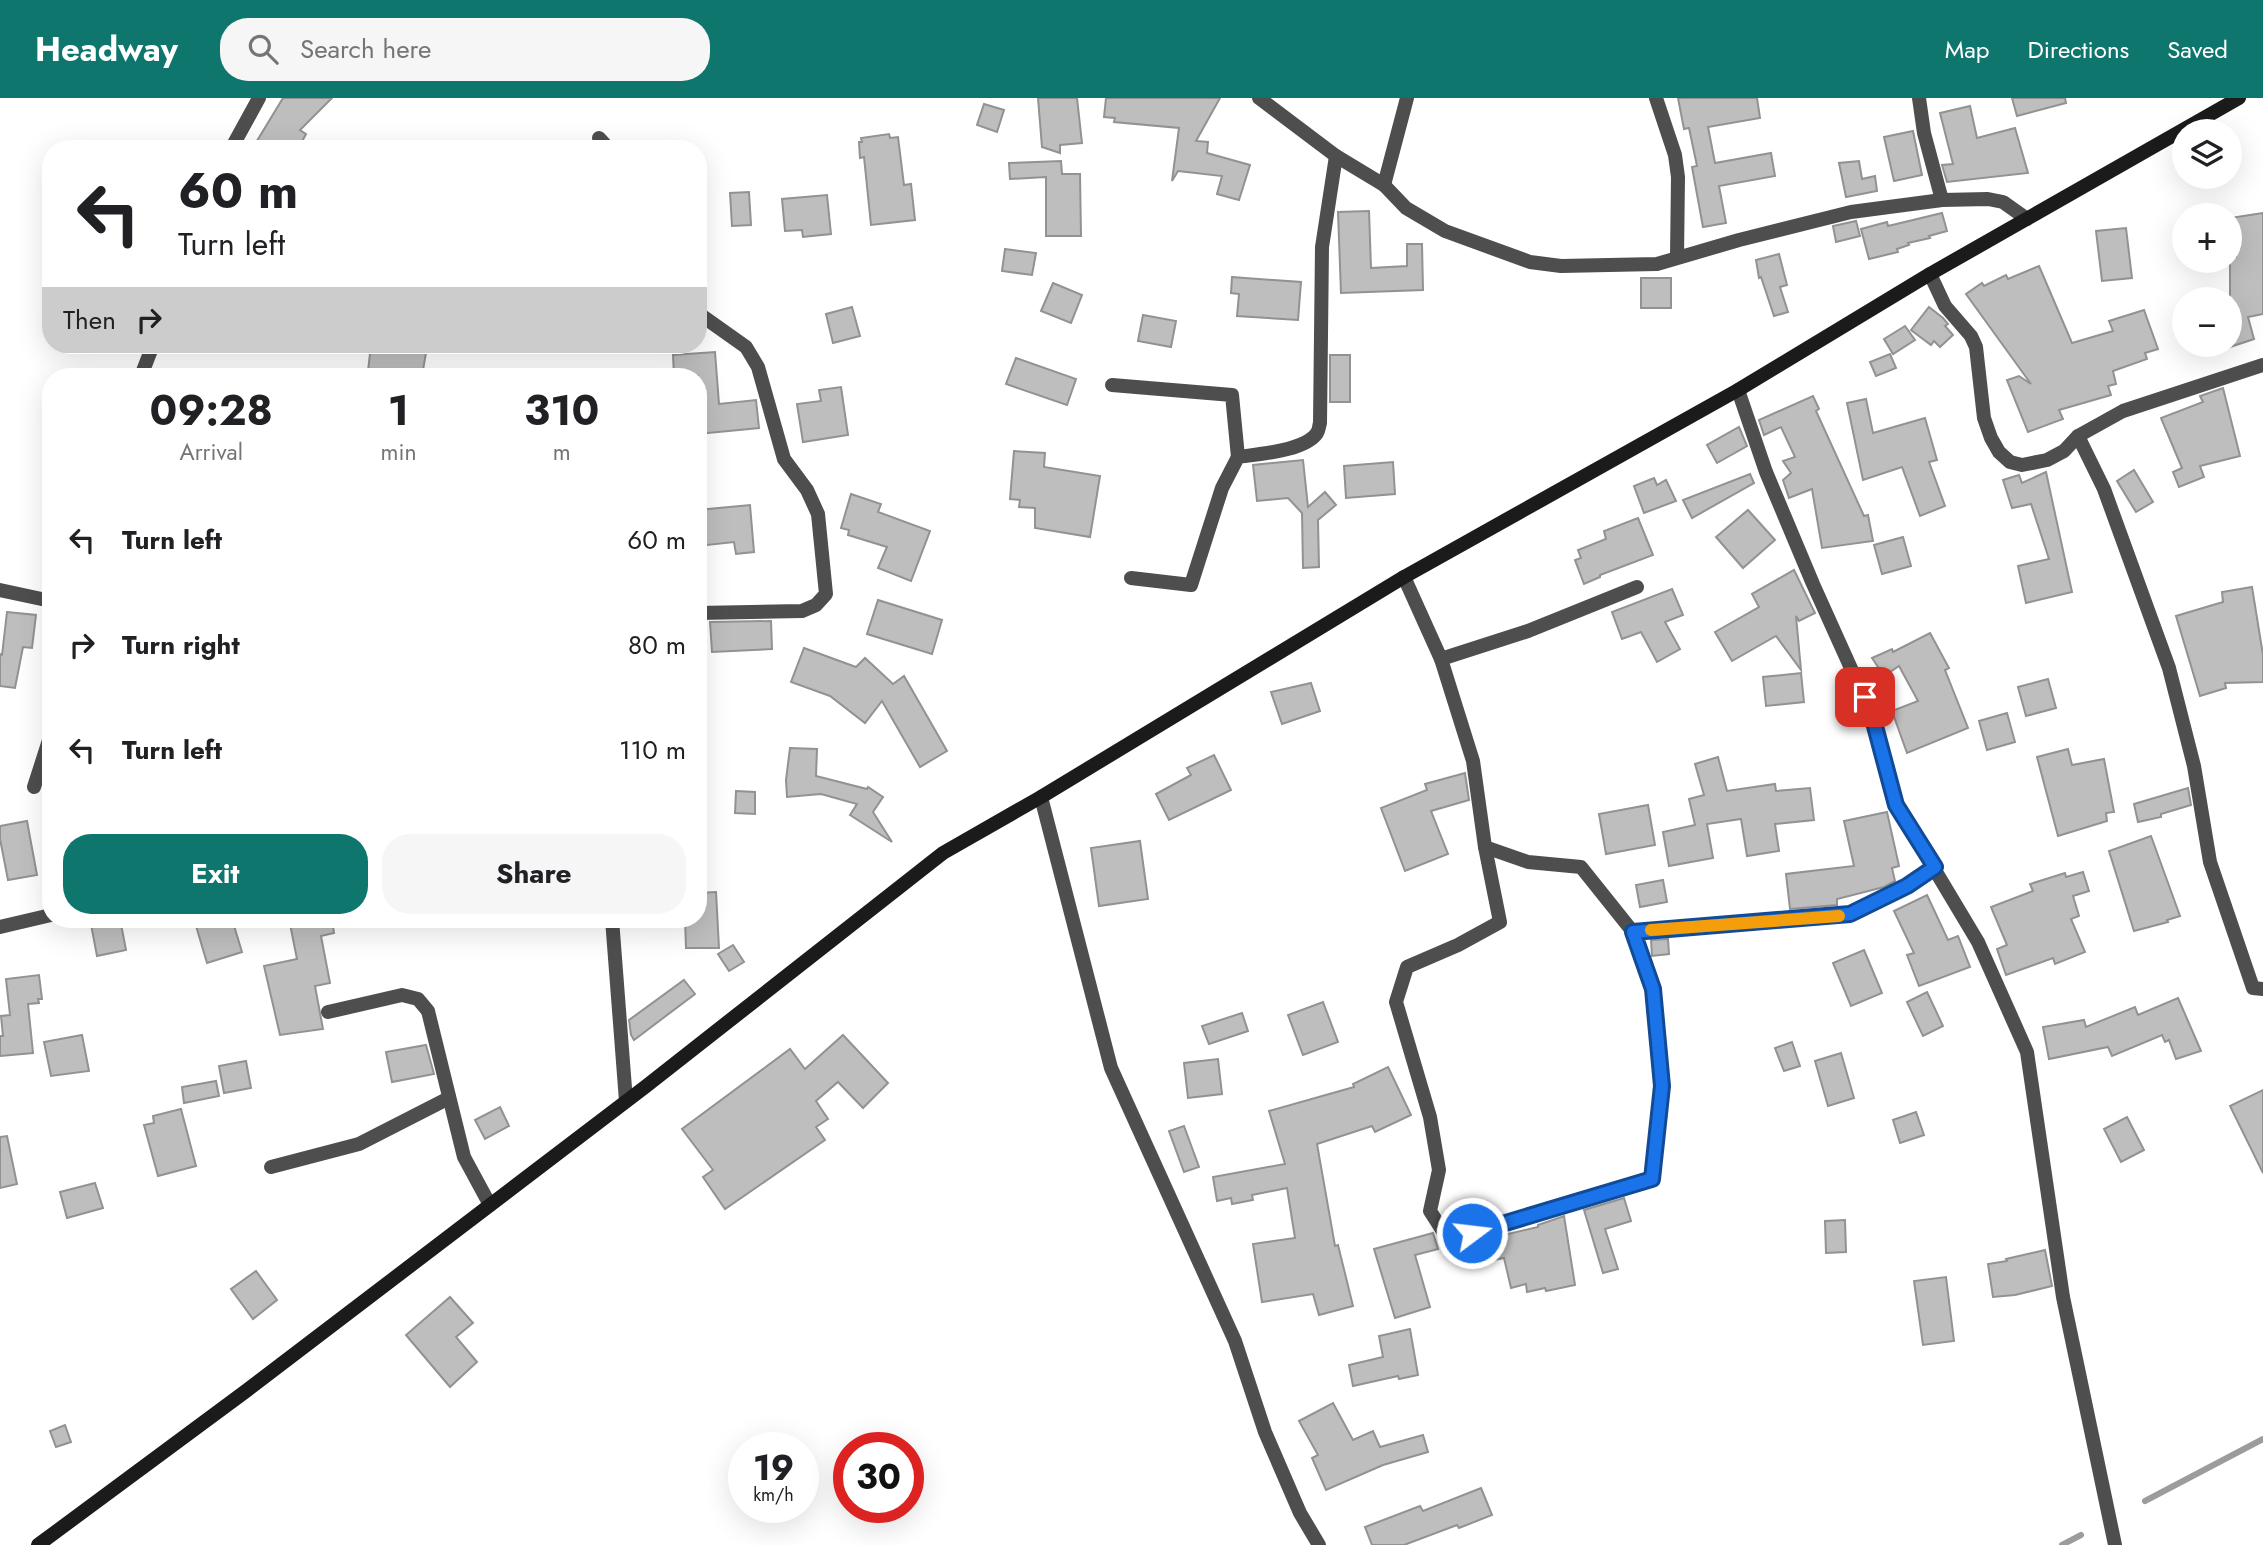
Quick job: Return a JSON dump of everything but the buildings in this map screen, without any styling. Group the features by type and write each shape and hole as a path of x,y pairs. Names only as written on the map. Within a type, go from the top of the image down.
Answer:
{"main road":[{"path":"38,1545 490,1205 943,853 1041,797 1404,577 1738,390 1930,274 2239,98"}],"street":[{"path":"236,140 260,98"},
{"path":"1259,98 1336,156 1384,185 1406,208 1445,231 1530,262 1561,266 1657,264 1851,212 1942,200 1988,199 2004,202 2027,219"},
{"path":"1384,185 1407,98"},
{"path":"1656,98 1675,155 1678,177 1677,257"},
{"path":"1919,98 1924,134 1942,200"},
{"path":"1238,457 1283,450 1304,443 1316,434 1320,423 1322,247 1336,156"},
{"path":"1930,274 1945,306 1971,336 1976,347 1984,418 1991,439 1999,452 2010,462 2033,464 2064,451 2078,436 2123,411 2263,365"},
{"path":"707,319 746,347 758,367 784,459 807,490 818,514 826,594 816,606 802,611 707,613"},
{"path":"1112,385 1233,395 1238,457 1222,488 1191,585 1131,578"},
{"path":"1738,390 1766,472 1872,715 1896,805 1978,942 2027,1052 2063,1297 2115,1545"},
{"path":"2078,436 2104,489 2169,668 2194,766 2210,862 2253,988 2263,989"},
{"path":"1404,577 1441,659 1473,761 1485,847 1500,922 1458,945 1407,967 1396,1002 1430,1118 1439,1170 1430,1211 1448,1239 1652,1179 1662,1086 1653,989 1633,932 1581,867 1528,862 1485,847"},
{"path":"1441,659 1528,631 1637,587"},
{"path":"0,590 42,599"},
{"path":"34,788 42,763"},
{"path":"1041,797 1111,1068 1235,1341 1265,1433 1300,1513 1319,1545"},
{"path":"1633,932 1850,914 1907,886 1935,867"},
{"path":"0,927 42,917"},
{"path":"613,928 626,1101"},
{"path":"328,1012 402,995 418,999 428,1011 464,1157 490,1205"},
{"path":"271,1167 359,1144 449,1098"}],"waterway":[{"path":"2145,1501 2263,1439"},
{"path":"2062,1545 2081,1535"}],"slow traffic":[{"path":"1651,930 1839,916"}],"route":[{"path":"1472,1233 1652,1179 1662,1086 1653,989 1633,932 1768,920 1829,918 1850,914 1907,886 1935,867 1896,805 1865,697"}]}
